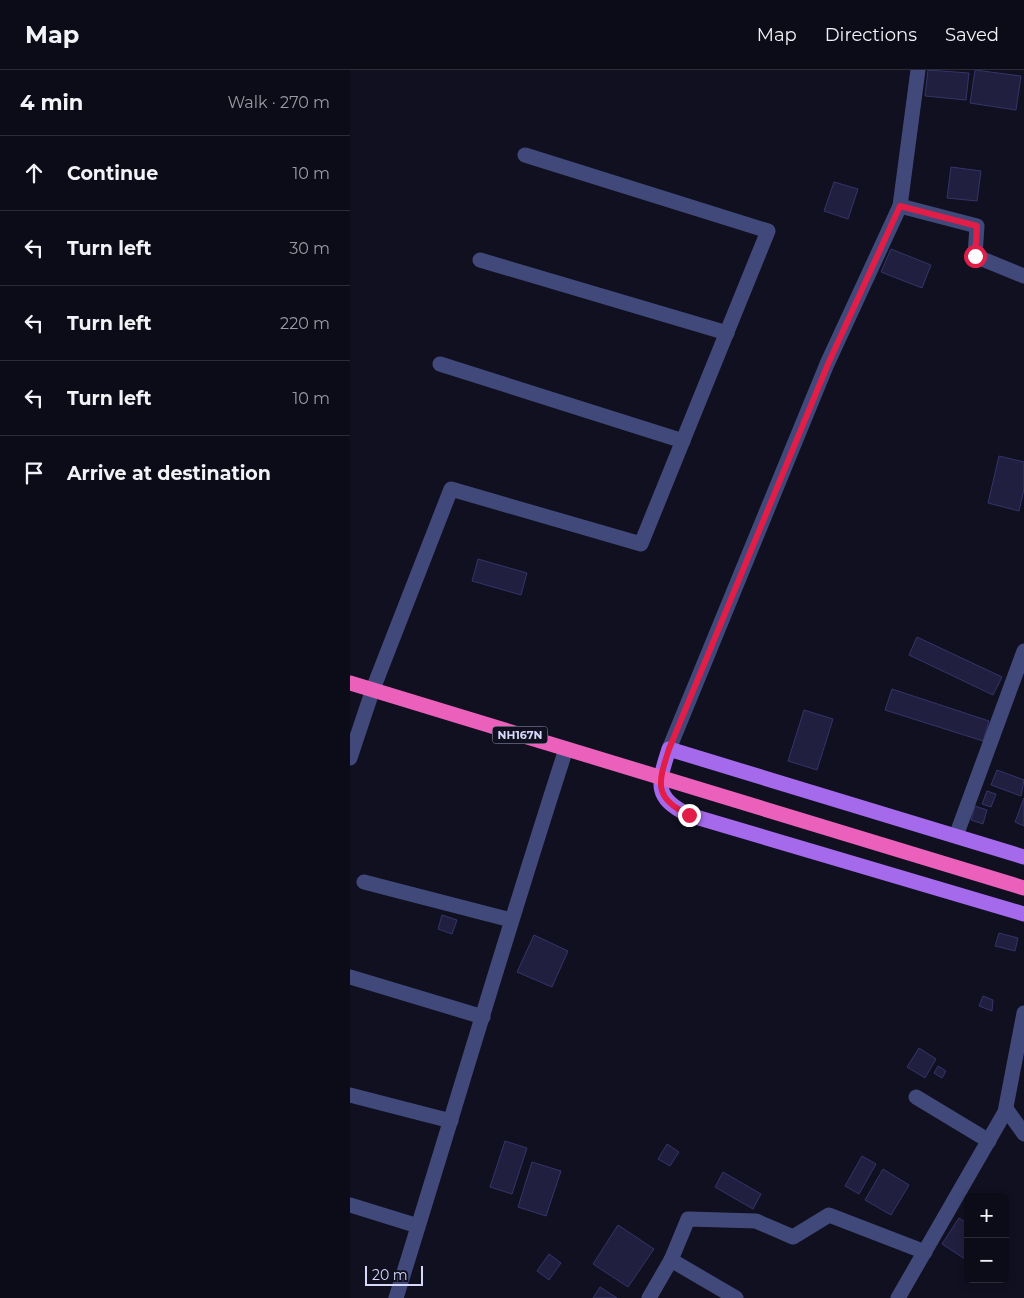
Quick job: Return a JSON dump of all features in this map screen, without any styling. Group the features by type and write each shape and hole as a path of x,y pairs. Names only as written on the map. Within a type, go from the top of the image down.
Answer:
{"highway":[{"name":"NH167N","path":"350,683 1024,888"}],"main road":[{"path":"1024,858 669,749 660,778 663,796 672,807 689,815 1024,914"}],"street":[{"path":"669,749 828,364 900,206 918,70"},
{"path":"350,758 373,690 450,489 641,544 768,231 525,155"},
{"path":"900,206 977,226 975,256 1024,276"},
{"path":"480,260 727,333"},
{"path":"440,364 683,441"},
{"path":"956,836 1024,652"},
{"path":"396,1298 511,920 566,749"},
{"path":"364,882 511,920"},
{"path":"350,977 483,1016"},
{"path":"898,1298 1005,1112 1024,1013"},
{"path":"350,1095 451,1122"},
{"path":"916,1097 989,1141"},
{"path":"1005,1112 1007,1110 1024,1134"},
{"path":"350,1205 418,1226"},
{"path":"649,1298 671,1260 688,1219 756,1221 794,1237 829,1215 924,1252"},
{"path":"671,1260 736,1298"}],"building":[{"path":"928,70 969,73 966,100 925,96"},
{"path":"975,70 1021,76 1016,110 970,103"},
{"path":"951,167 981,171 977,201 947,198"},
{"path":"834,182 858,189 848,219 824,211"},
{"path":"891,249 931,265 922,288 881,272"},
{"path":"999,456 1024,462 1024,489 1019,511 988,503"},
{"path":"478,559 527,573 521,595 472,581"},
{"path":"917,637 1002,677 993,695 909,655"},
{"path":"892,689 989,721 983,741 885,710"},
{"path":"804,710 833,719 817,770 788,761"},
{"path":"997,770 1024,780 1021,796 991,785"},
{"path":"987,791 996,794 991,807 982,804"},
{"path":"1024,798 1024,826 1015,822"},
{"path":"975,806 987,810 983,824 971,820"},
{"path":"442,915 457,920 452,934 438,929"},
{"path":"999,933 1018,938 1015,951 995,946"},
{"path":"534,935 568,951 552,987 517,972"},
{"path":"983,996 993,1000 992,1011 979,1006"},
{"path":"919,1048 936,1059 925,1078 907,1067"},
{"path":"938,1066 946,1071 942,1078 934,1073"},
{"path":"505,1141 527,1148 512,1194 490,1187"},
{"path":"667,1144 679,1152 670,1166 658,1159"},
{"path":"862,1156 876,1164 859,1194 845,1186"},
{"path":"532,1162 561,1171 546,1216 518,1207"},
{"path":"883,1169 909,1185 891,1215 865,1200"},
{"path":"723,1172 761,1194 753,1209 715,1187"},
{"path":"959,1218 964,1221 964,1258 942,1244"},
{"path":"618,1225 654,1249 628,1287 593,1264"},
{"path":"549,1254 561,1263 549,1280 537,1271"},
{"path":"600,1287 617,1298 593,1298"}],"route":[{"path":"689,815 672,807 663,796 660,778 669,749 828,364 900,206 977,226 975,256"}]}
